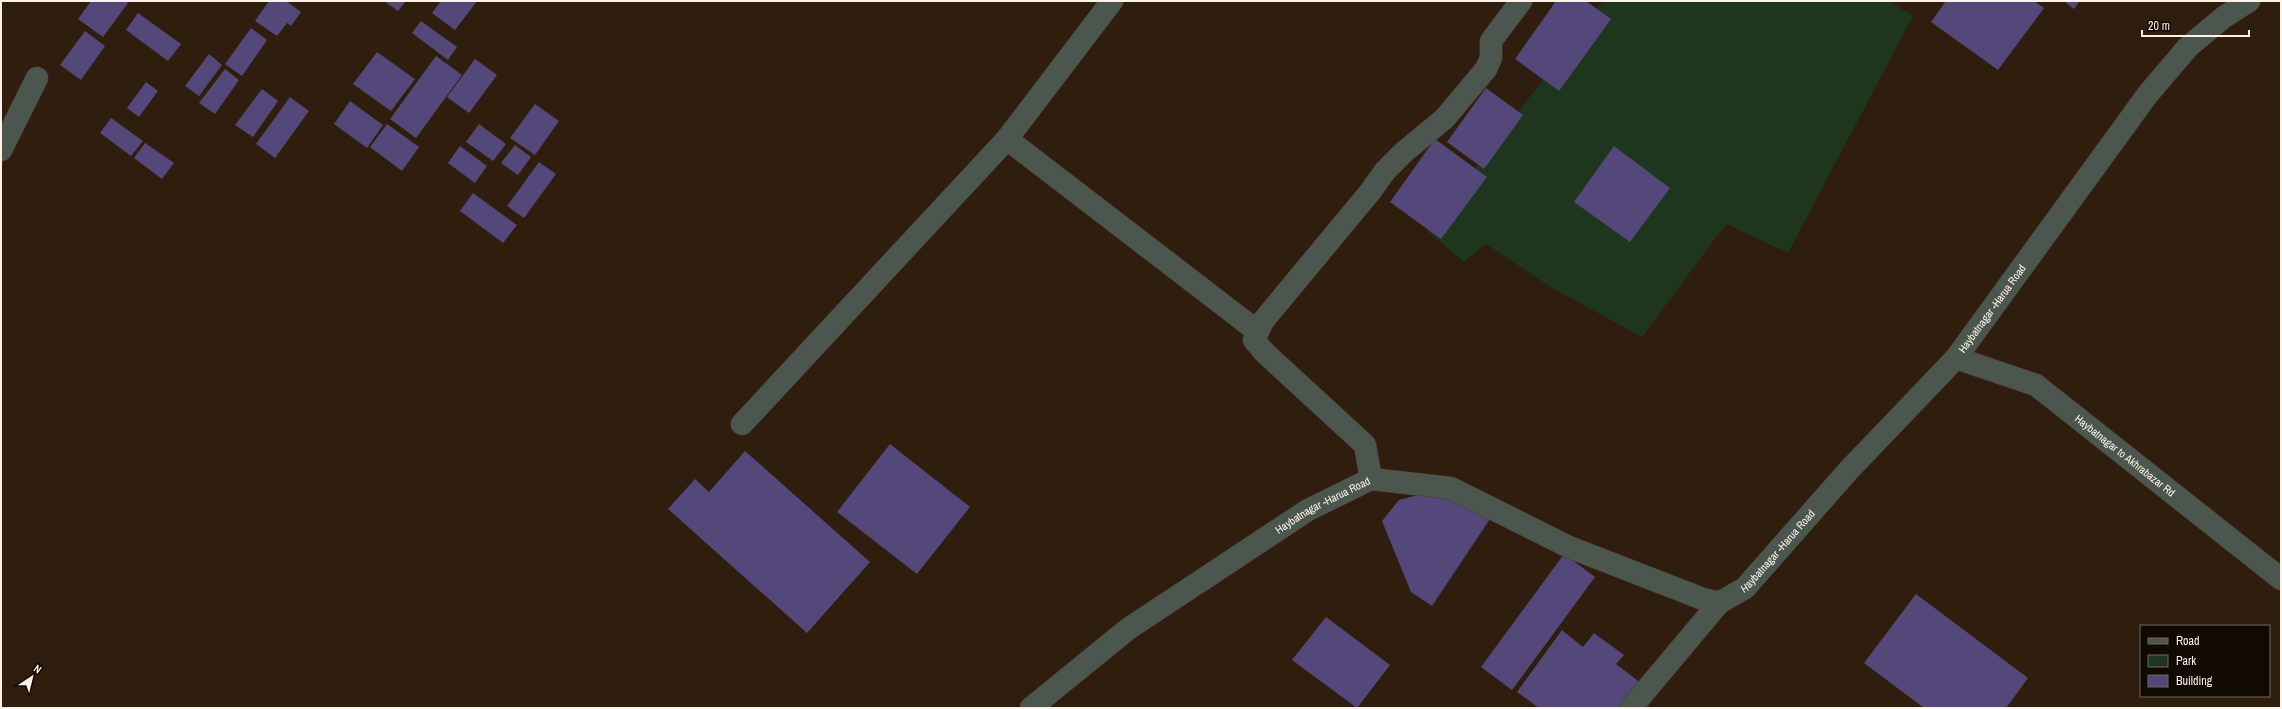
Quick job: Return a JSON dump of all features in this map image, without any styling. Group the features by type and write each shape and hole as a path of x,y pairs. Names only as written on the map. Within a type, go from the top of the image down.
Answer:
{"street":[{"path":"742,424 1006,139 1112,1"},
{"path":"1371,479 1365,445 1264,352 1254,340 1262,321 1370,192 1385,171 1404,152 1445,118 1486,69 1491,58 1491,41 1521,1"},
{"name":"Haybatnagar -Harua Road","path":"1631,708 1719,602 1745,588 1848,471 1956,358 2148,94 2188,47 2224,16 2249,1"},
{"path":"1,150 36,78"},
{"path":"1006,139 1257,331"},
{"name":"Haybatnagar to Akhrabazar Rd","path":"1956,358 2036,385 2281,579"},
{"name":"Haybatnagar -Harua Road","path":"1031,708 1128,629 1308,510 1371,479 1451,488 1569,547 1687,595 1719,602"}],"green space":[{"path":"1603,1 1889,1 1913,16 1788,253 1726,224 1642,337 1552,288 1486,244 1464,262 1427,231"}],"building":[{"path":"91,1 126,1 128,3 103,37 78,19"},
{"path":"269,1 286,1 301,12 291,26 287,23 277,36 255,21"},
{"path":"384,1 406,1 398,11"},
{"path":"441,1 477,1 455,30 432,13"},
{"path":"1556,1 1586,1 1611,19 1559,91 1515,59"},
{"path":"1946,1 2034,1 2044,8 1998,70 1931,22"},
{"path":"2064,1 2080,1 2074,9"},
{"path":"138,13 181,44 168,61 126,30"},
{"path":"421,21 457,47 448,60 412,33"},
{"path":"251,28 267,40 242,76 225,64"},
{"path":"85,31 105,46 81,80 60,65"},
{"path":"377,52 415,79 391,111 353,84"},
{"path":"209,54 222,65 199,96 185,86"},
{"path":"436,56 462,75 416,138 390,119"},
{"path":"475,59 497,75 469,113 447,97"},
{"path":"225,69 239,80 215,114 199,103"},
{"path":"146,82 158,91 139,117 127,108"},
{"path":"1486,88 1523,115 1484,169 1447,142"},
{"path":"262,89 278,101 253,137 235,125"},
{"path":"290,97 309,111 275,158 256,144"},
{"path":"350,101 383,125 367,148 334,124"},
{"path":"535,104 559,121 535,155 510,138"},
{"path":"111,118 143,141 131,156 100,133"},
{"path":"387,124 419,147 402,171 370,147"},
{"path":"479,124 506,144 493,161 466,142"},
{"path":"1435,139 1487,177 1441,239 1390,202"},
{"path":"145,143 174,163 162,179 134,158"},
{"path":"515,145 531,157 518,175 501,163"},
{"path":"460,146 487,166 475,183 448,163"},
{"path":"1614,146 1670,188 1630,242 1574,202"},
{"path":"539,162 556,174 524,218 507,206"},
{"path":"473,193 517,225 503,243 460,211"},
{"path":"890,444 970,507 917,574 837,512"},
{"path":"745,451 870,562 807,633 668,509 695,479 709,492"},
{"path":"1422,494 1447,494 1494,513 1432,606 1411,592 1382,521 1399,500"},
{"path":"1564,554 1595,577 1512,690 1481,667"},
{"path":"1916,594 2028,678 2006,708 1924,708 1864,663"},
{"path":"1326,617 1390,665 1357,708 1292,660"},
{"path":"1562,630 1583,647 1594,633 1624,655 1616,664 1641,683 1623,708 1539,708 1517,692"}]}
